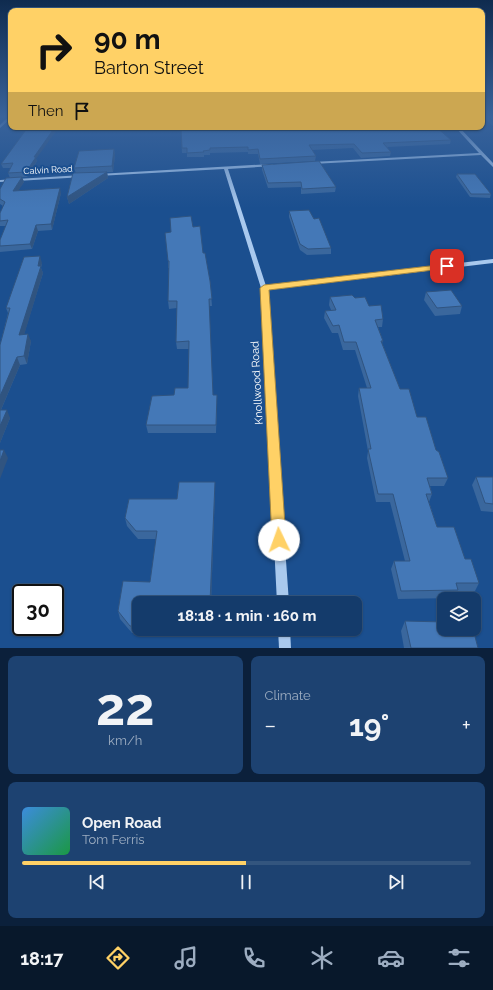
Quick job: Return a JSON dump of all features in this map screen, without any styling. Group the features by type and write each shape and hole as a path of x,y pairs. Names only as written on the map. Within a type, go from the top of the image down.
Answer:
{"street":[{"path":"475,147 493,166"},
{"path":"306,164 481,154"},
{"path":"94,176 274,165"},
{"name":"Knollwood Road","path":"226,168 264,288 283,596"},
{"name":"Calvin Road","path":"0,181 86,176"},
{"path":"264,288 493,261"},
{"path":"284,636 285,648"}],"building":[{"path":"13,147 41,147 26,172 8,173 13,163 1,164"},
{"path":"239,147 210,148 210,150 203,151 204,152 187,153 187,148 182,148"},
{"path":"248,147 310,147 316,156 260,159 258,149 248,150"},
{"path":"357,147 387,147 391,152 362,153"},
{"path":"114,149 112,166 74,168 79,151"},
{"path":"319,161 336,187 302,189 301,182 268,183 262,165"},
{"path":"107,172 67,197 73,173"},
{"path":"457,174 475,174 491,194 471,194"},
{"path":"22,177 13,191 60,188 51,224 36,225 30,244 0,246 0,240 8,220 0,221 0,213 5,202 0,199 0,189 6,178"},
{"path":"309,210 314,219 319,218 331,248 308,249 300,244 289,211"},
{"path":"191,216 193,227 200,226 203,253 205,253 210,281 212,299 209,299 213,395 217,395 216,425 146,425 152,396 174,395 175,388 188,388 189,341 176,342 177,301 168,301 169,261 165,233 171,232 170,218"},
{"path":"40,256 38,266 41,266 19,335 28,334 24,356 17,357 0,396 0,345 10,308 6,308 24,257"},
{"path":"451,290 462,306 437,308 426,292"},
{"path":"352,295 355,298 365,297 369,306 381,305 383,319 375,320 383,341 381,341 400,389 409,389 417,417 426,417 436,450 439,452 448,478 427,478 432,494 426,494 437,527 454,527 465,559 471,559 479,583 456,583 458,590 401,591 394,561 410,561 393,494 378,494 368,449 371,449 359,388 371,388 356,342 344,342 339,325 333,326 325,311 336,310 330,297"},
{"path":"0,410 7,410 0,426"},
{"path":"0,450 4,450 0,461"},
{"path":"476,477 493,477 493,504 485,503"},
{"path":"179,482 215,482 210,596 132,596 132,626 130,626 118,611 123,581 150,582 157,531 136,531 125,518 129,499 177,499"},
{"path":"405,621 437,622 437,636 475,636 478,648 411,648"}],"route":[{"path":"279,540 264,288 447,266"}]}
